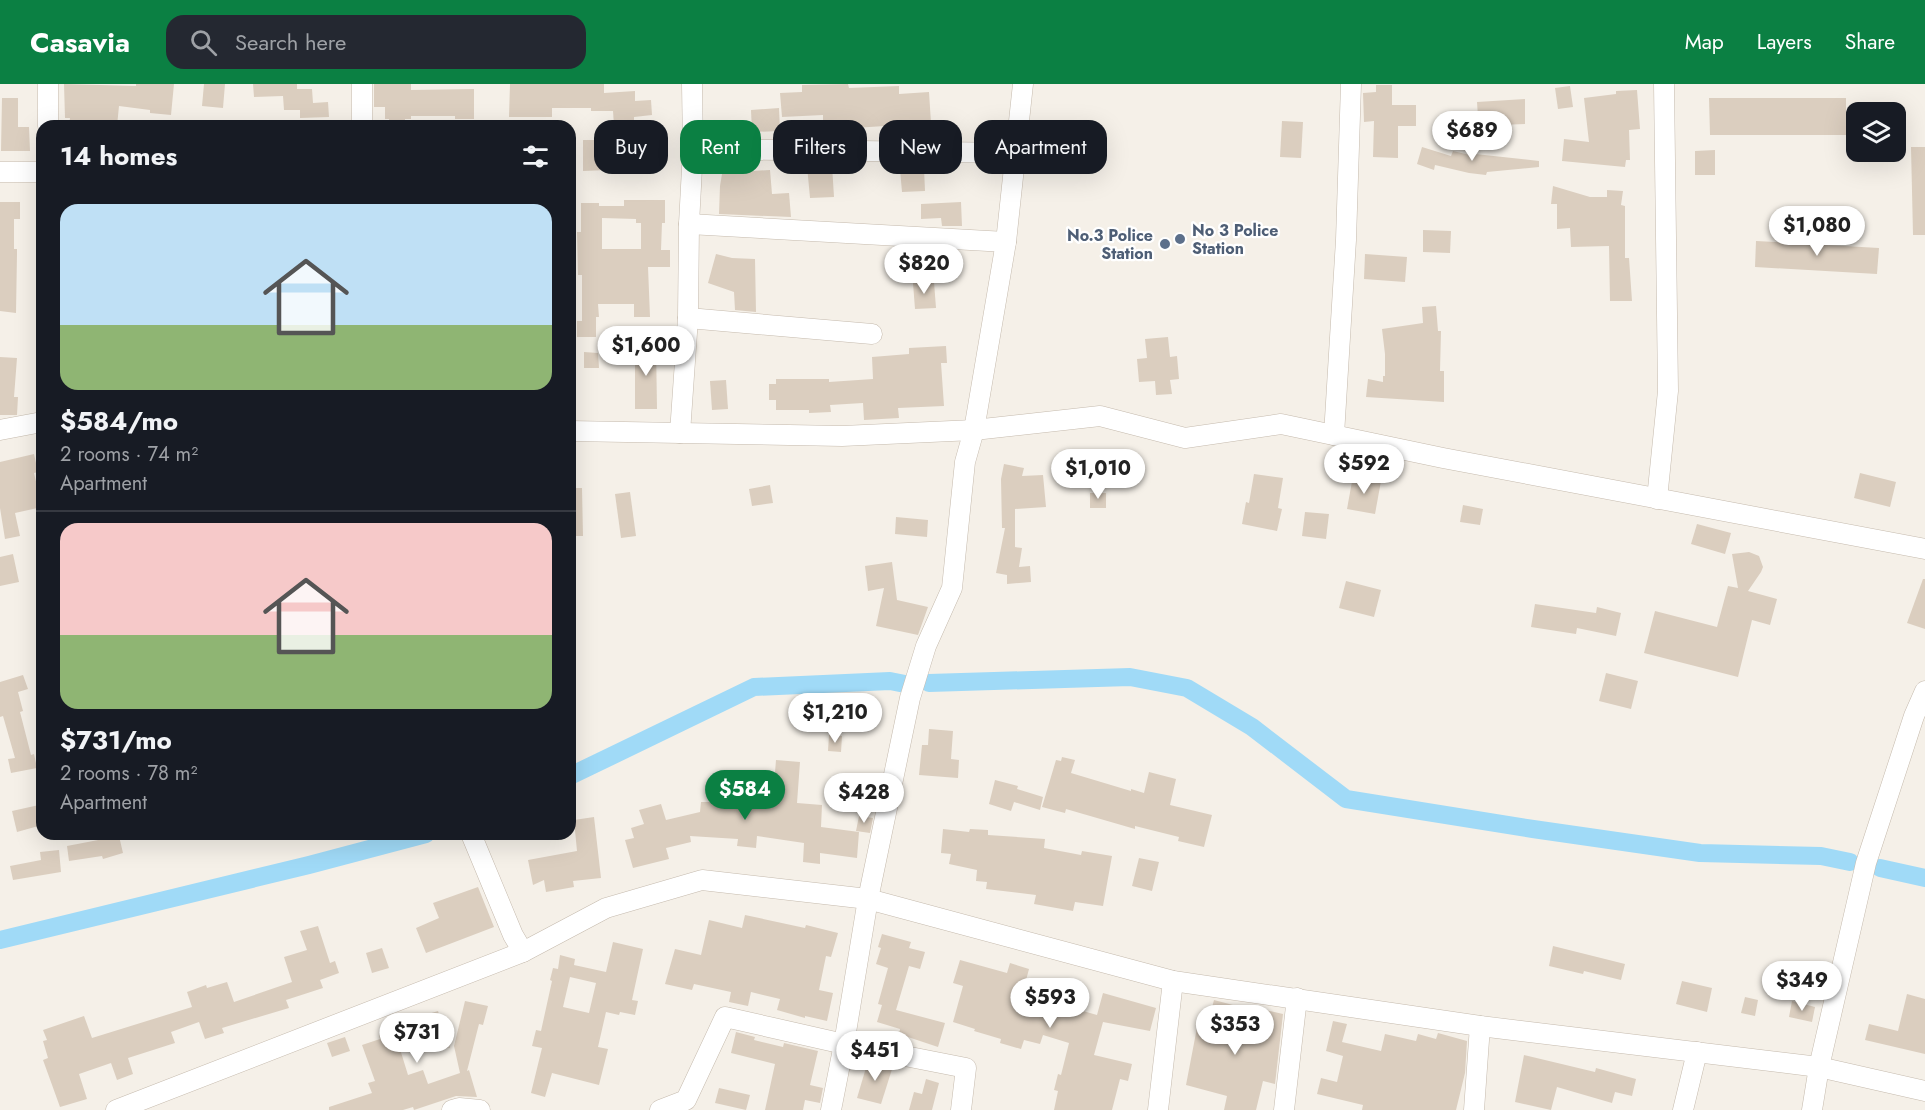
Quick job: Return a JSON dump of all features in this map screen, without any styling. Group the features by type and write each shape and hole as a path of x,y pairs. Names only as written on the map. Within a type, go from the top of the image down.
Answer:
{"street":[{"path":"48,84 48,120"},
{"path":"362,84 362,120"},
{"path":"692,84 693,120"},
{"path":"1019,120 1023,84"},
{"path":"1334,435 1346,240 1350,84"},
{"path":"1657,499 1668,391 1664,84"},
{"path":"761,149 974,152"},
{"path":"0,172 36,172"},
{"path":"680,433 688,318 692,174"},
{"path":"831,1110 868,899 910,698 926,646 952,588 965,462 974,430 1006,242 1013,174"},
{"path":"689,224 1006,242"},
{"path":"688,318 872,334"},
{"path":"576,431 842,436 974,430 1101,416 1185,438 1281,424 1443,458 1925,549"},
{"path":"0,430 36,423"},
{"path":"1812,1110 1819,1066 1866,863 1914,716 1925,691"},
{"path":"473,840 513,935 523,952"},
{"path":"116,1110 523,952 606,908 702,880 868,899 1173,981 1480,1026 1819,1066 1925,1090"},
{"path":"1158,1110 1173,981"},
{"path":"1284,1110 1298,998"},
{"path":"660,1110 686,1100 725,1017 966,1068 961,1110"},
{"path":"1474,1110 1480,1026"},
{"path":"1683,1110 1697,1052"},
{"path":"452,1110 459,1108 480,1110"}],"building":[{"path":"64,84 136,86 136,84 174,84 171,115 119,106 118,120 70,120 70,118 65,118"},
{"path":"204,84 225,84 223,108 202,106"},
{"path":"253,84 297,84 297,89 312,89 313,103 328,102 329,117 300,118 300,110 284,110 283,96 254,97"},
{"path":"374,84 411,84 411,90 474,89 474,119 455,119 455,116 411,116 411,119 389,120 385,119 385,107 374,107"},
{"path":"510,84 604,84 604,93 635,91 635,101 651,100 652,115 634,117 634,120 614,120 613,111 591,111 591,108 552,108 552,117 509,117"},
{"path":"848,84 849,88 899,86 899,94 929,92 931,120 879,120 879,126 867,127 867,120 823,120 823,115 782,117 780,93 802,92 802,85"},
{"path":"1376,85 1392,85 1392,105 1416,105 1416,126 1398,126 1398,158 1373,157 1374,121 1364,122 1363,93 1376,92"},
{"path":"1570,86 1573,107 1558,109 1555,88"},
{"path":"1637,90 1640,129 1629,130 1630,160 1626,160 1625,167 1562,161 1564,139 1589,142 1584,98 1616,94 1616,91"},
{"path":"2,98 18,98 18,127 29,127 30,151 1,151"},
{"path":"1709,98 1846,98 1846,135 1710,135"},
{"path":"1525,99 1525,124 1500,125 1500,116 1478,117 1477,102"},
{"path":"779,108 780,120 773,120 773,131 761,132 761,120 751,120 751,110"},
{"path":"1282,121 1303,122 1301,158 1280,157"},
{"path":"583,140 594,140 594,171 583,171"},
{"path":"1422,147 1451,156 1453,151 1474,156 1475,154 1539,161 1539,167 1487,172 1486,175 1435,165 1434,170 1417,164"},
{"path":"1911,147 1925,147 1925,235 1913,235"},
{"path":"1715,150 1715,175 1695,175 1695,151"},
{"path":"770,170 772,194 789,193 791,217 719,214 722,174 761,174 761,171"},
{"path":"808,174 833,174 834,197 810,198"},
{"path":"900,174 924,174 925,191 902,192"},
{"path":"1553,186 1590,197 1607,197 1607,190 1623,191 1621,205 1625,206 1625,258 1629,258 1632,301 1610,301 1609,246 1571,247 1570,228 1557,229 1557,204 1551,204"},
{"path":"624,200 665,200 665,223 662,223 661,250 670,250 670,267 648,267 650,317 634,317 634,304 598,304 596,337 577,337 577,321 582,321 582,275 578,275 577,232 581,232 581,203 624,206","holes":["602,218 636,219 636,223 641,223 641,249 602,249"]},
{"path":"0,202 20,202 20,219 14,219 14,249 17,249 16,313 0,311"},
{"path":"961,202 962,226 942,226 941,218 921,219 921,204"},
{"path":"1423,230 1451,231 1450,253 1423,252"},
{"path":"1756,241 1879,248 1877,274 1755,267"},
{"path":"957,253 958,270 938,272 937,254"},
{"path":"716,254 732,258 755,259 756,312 735,310 734,292 708,283"},
{"path":"1365,254 1407,257 1405,282 1364,279"},
{"path":"934,282 936,308 915,309 913,283"},
{"path":"1436,306 1438,331 1441,331 1440,371 1444,371 1444,402 1366,397 1368,379 1383,382 1383,376 1385,376 1382,329 1423,323 1422,307"},
{"path":"1168,337 1170,357 1177,356 1179,379 1170,380 1172,394 1156,395 1155,381 1139,382 1137,359 1147,358 1145,339"},
{"path":"635,345 656,345 657,409 635,409"},
{"path":"946,346 947,363 941,363 944,406 898,408 899,418 864,420 863,403 830,405 831,412 809,413 809,410 776,410 776,400 769,400 769,384 776,384 776,379 829,379 829,382 873,379 872,357 909,354 909,348"},
{"path":"584,352 598,353 599,368 584,368"},
{"path":"0,357 17,358 14,397 18,397 17,415 0,415"},
{"path":"726,380 728,409 712,410 710,381"},
{"path":"34,454 36,463 36,472 34,473 36,508 15,513 20,536 5,539 0,508 0,462"},
{"path":"1004,464 1024,468 1022,476 1043,475 1046,507 1015,509 1015,547 1022,548 1019,567 1030,566 1031,582 1007,584 1007,575 996,573 1005,528 1002,528 1001,479"},
{"path":"1860,473 1896,482 1890,507 1854,498"},
{"path":"1254,474 1283,478 1278,508 1282,509 1277,531 1242,524 1246,502 1249,503"},
{"path":"1353,476 1381,481 1375,514 1347,509"},
{"path":"770,485 773,503 752,506 749,489"},
{"path":"576,488 582,488 583,536 576,536"},
{"path":"630,492 636,536 621,538 615,494"},
{"path":"1090,493 1106,493 1106,508 1090,508"},
{"path":"1463,505 1483,509 1480,525 1460,522"},
{"path":"1305,512 1329,514 1326,539 1302,536"},
{"path":"896,517 928,520 927,537 895,534"},
{"path":"1697,524 1731,533 1725,554 1691,544"},
{"path":"1749,552 1759,556 1763,567 1748,591 1777,599 1770,625 1752,620 1738,677 1644,653 1655,611 1717,627 1728,586 1738,588 1732,554"},
{"path":"13,554 19,582 0,586 0,557"},
{"path":"892,562 897,600 928,607 918,635 876,626 884,588 868,591 865,566"},
{"path":"1923,579 1925,579 1925,629 1907,623"},
{"path":"1346,581 1381,590 1374,617 1339,608"},
{"path":"1535,604 1596,613 1597,607 1621,613 1616,636 1577,628 1576,634 1531,627"},
{"path":"1606,673 1638,681 1631,709 1599,701"},
{"path":"23,675 28,689 18,692 23,711 20,712 31,755 34,754 36,768 11,773 8,759 15,758 3,716 0,717 0,682"},
{"path":"929,729 953,731 951,759 959,760 958,778 919,775 922,745 928,745"},
{"path":"829,735 842,736 841,752 828,751"},
{"path":"1062,757 1075,760 1071,773 1131,791 1131,789 1144,793 1149,772 1176,779 1170,805 1212,815 1204,847 1178,841 1179,837 1135,826 1135,829 1066,809 1065,813 1042,807 1056,760 1061,761"},
{"path":"776,760 800,762 797,803 822,805 821,827 859,832 857,858 820,853 820,864 803,862 804,843 757,836 756,848 737,846 738,839 690,836 691,842 666,848 669,859 633,868 625,840 634,838 631,828 644,824 639,810 661,804 666,820 700,812 701,802 711,802 713,782 774,785"},
{"path":"995,780 1018,786 1017,789 1043,797 1040,810 1014,802 1011,811 989,804"},
{"path":"36,806 36,827 17,832 12,811"},
{"path":"859,816 873,818 870,833 856,831"},
{"path":"594,817 601,878 573,881 574,887 546,892 544,880 533,885 528,860 577,851 576,820"},
{"path":"943,829 969,832 970,829 988,830 988,835 1045,839 1044,848 1081,855 1082,851 1112,856 1103,906 1075,902 1073,911 1034,904 1036,895 986,889 987,882 976,881 977,870 949,864 951,854 941,853"},
{"path":"98,840 120,840 123,853 103,859 102,856 69,861 67,846"},
{"path":"59,850 61,872 13,880 10,866 41,860 40,852"},
{"path":"1139,858 1159,862 1152,891 1132,886"},
{"path":"478,887 494,927 426,953 416,928 439,918 433,903"},
{"path":"745,915 838,933 831,957 826,956 819,990 833,993 827,1021 777,1010 780,999 751,992 748,1006 729,1002 731,992 694,984 692,990 665,984 675,949 701,955 709,920 742,928"},
{"path":"318,926 330,963 335,961 339,973 320,980 323,988 286,1000 289,1008 222,1028 224,1033 205,1039 199,1022 171,1032 175,1043 128,1058 133,1074 117,1080 111,1063 79,1074 87,1099 60,1107 43,1060 48,1058 43,1041 47,1040 43,1030 84,1016 92,1038 192,1007 187,992 206,985 207,988 227,982 234,1002 292,982 284,957 307,950 300,931"},
{"path":"882,934 911,942 909,948 925,952 920,969 909,966 896,1010 945,1023 938,1047 899,1034 900,1029 877,1022 882,1005 878,1004 888,968 876,964"},
{"path":"613,942 643,949 632,1000 638,1001 635,1015 606,1012 598,1047 608,1049 599,1085 552,1073 545,1097 531,1093 542,1048 532,1046 536,1030 541,1031 553,968 558,969 560,955 575,959 574,965 606,972","holes":["570,977 596,983 589,1013 563,1007"]},
{"path":"1553,946 1625,964 1621,980 1549,966"},
{"path":"382,948 389,968 372,973 366,953"},
{"path":"960,960 1007,973 1010,963 1029,969 1025,984 1051,992 1048,1001 1097,1015 1103,993 1156,1008 1150,1031 1103,1022 1094,1055 1132,1064 1128,1081 1120,1079 1112,1110 1054,1110 1058,1091 1054,1090 1058,1074 1061,1075 1069,1043 1043,1035 1040,1044 1024,1040 1021,1049 1000,1043 1001,1039 953,1022 963,986 953,983"},
{"path":"1682,981 1712,988 1707,1012 1676,1004"},
{"path":"1907,994 1925,999 1925,1054 1865,1040 1869,1024 1898,1031"},
{"path":"1745,997 1758,1000 1755,1016 1741,1013"},
{"path":"1214,1000 1233,1005 1230,1017 1261,1025 1265,1010 1283,1014 1275,1084 1263,1081 1256,1110 1224,1110 1227,1096 1186,1085 1200,1012 1210,1015"},
{"path":"465,1001 488,1006 483,1025 479,1024 467,1071 469,1070 477,1097 456,1096 414,1110 413,1107 403,1110 329,1110 329,1107 372,1093 368,1083 375,1081 362,1045 380,1039 379,1035 397,1029 394,1019 411,1013 413,1019 438,1011 450,1048 432,1043 430,1038 423,1041 413,1038 415,1044 400,1049 408,1075 423,1070 428,1084 460,1073 454,1046"},
{"path":"1792,1001 1815,1007 1812,1022 1789,1017"},
{"path":"1333,1021 1347,1024 1342,1042 1381,1051 1385,1034 1416,1041 1418,1034 1436,1039 1438,1033 1467,1041 1465,1073 1456,1110 1362,1110 1363,1105 1317,1094 1321,1078 1337,1082 1343,1056 1326,1051"},
{"path":"736,1032 755,1037 754,1040 783,1047 784,1043 818,1051 810,1085 823,1088 820,1103 805,1100 803,1110 765,1110 775,1064 731,1053"},
{"path":"345,1037 350,1051 332,1057 327,1043"},
{"path":"1524,1055 1595,1072 1596,1068 1636,1079 1632,1096 1615,1092 1612,1103 1557,1087 1551,1110 1515,1102"},
{"path":"868,1061 893,1066 881,1104 857,1098"},
{"path":"926,1079 939,1083 932,1110 909,1110 914,1092 922,1094"},
{"path":"719,1088 750,1095 746,1110 715,1103"}],"waterway":[{"path":"929,683 1130,677 1187,688 1252,727 1346,799 1700,853 1821,856 1850,862"},
{"path":"576,773 754,687 890,681 905,684"},
{"path":"0,940 403,840"},
{"path":"1880,868 1925,878"}],"place":[{"name":"No 3 Police Station","path":"1180,239"},
{"name":"No.3 Police Station","path":"1165,244"}]}
